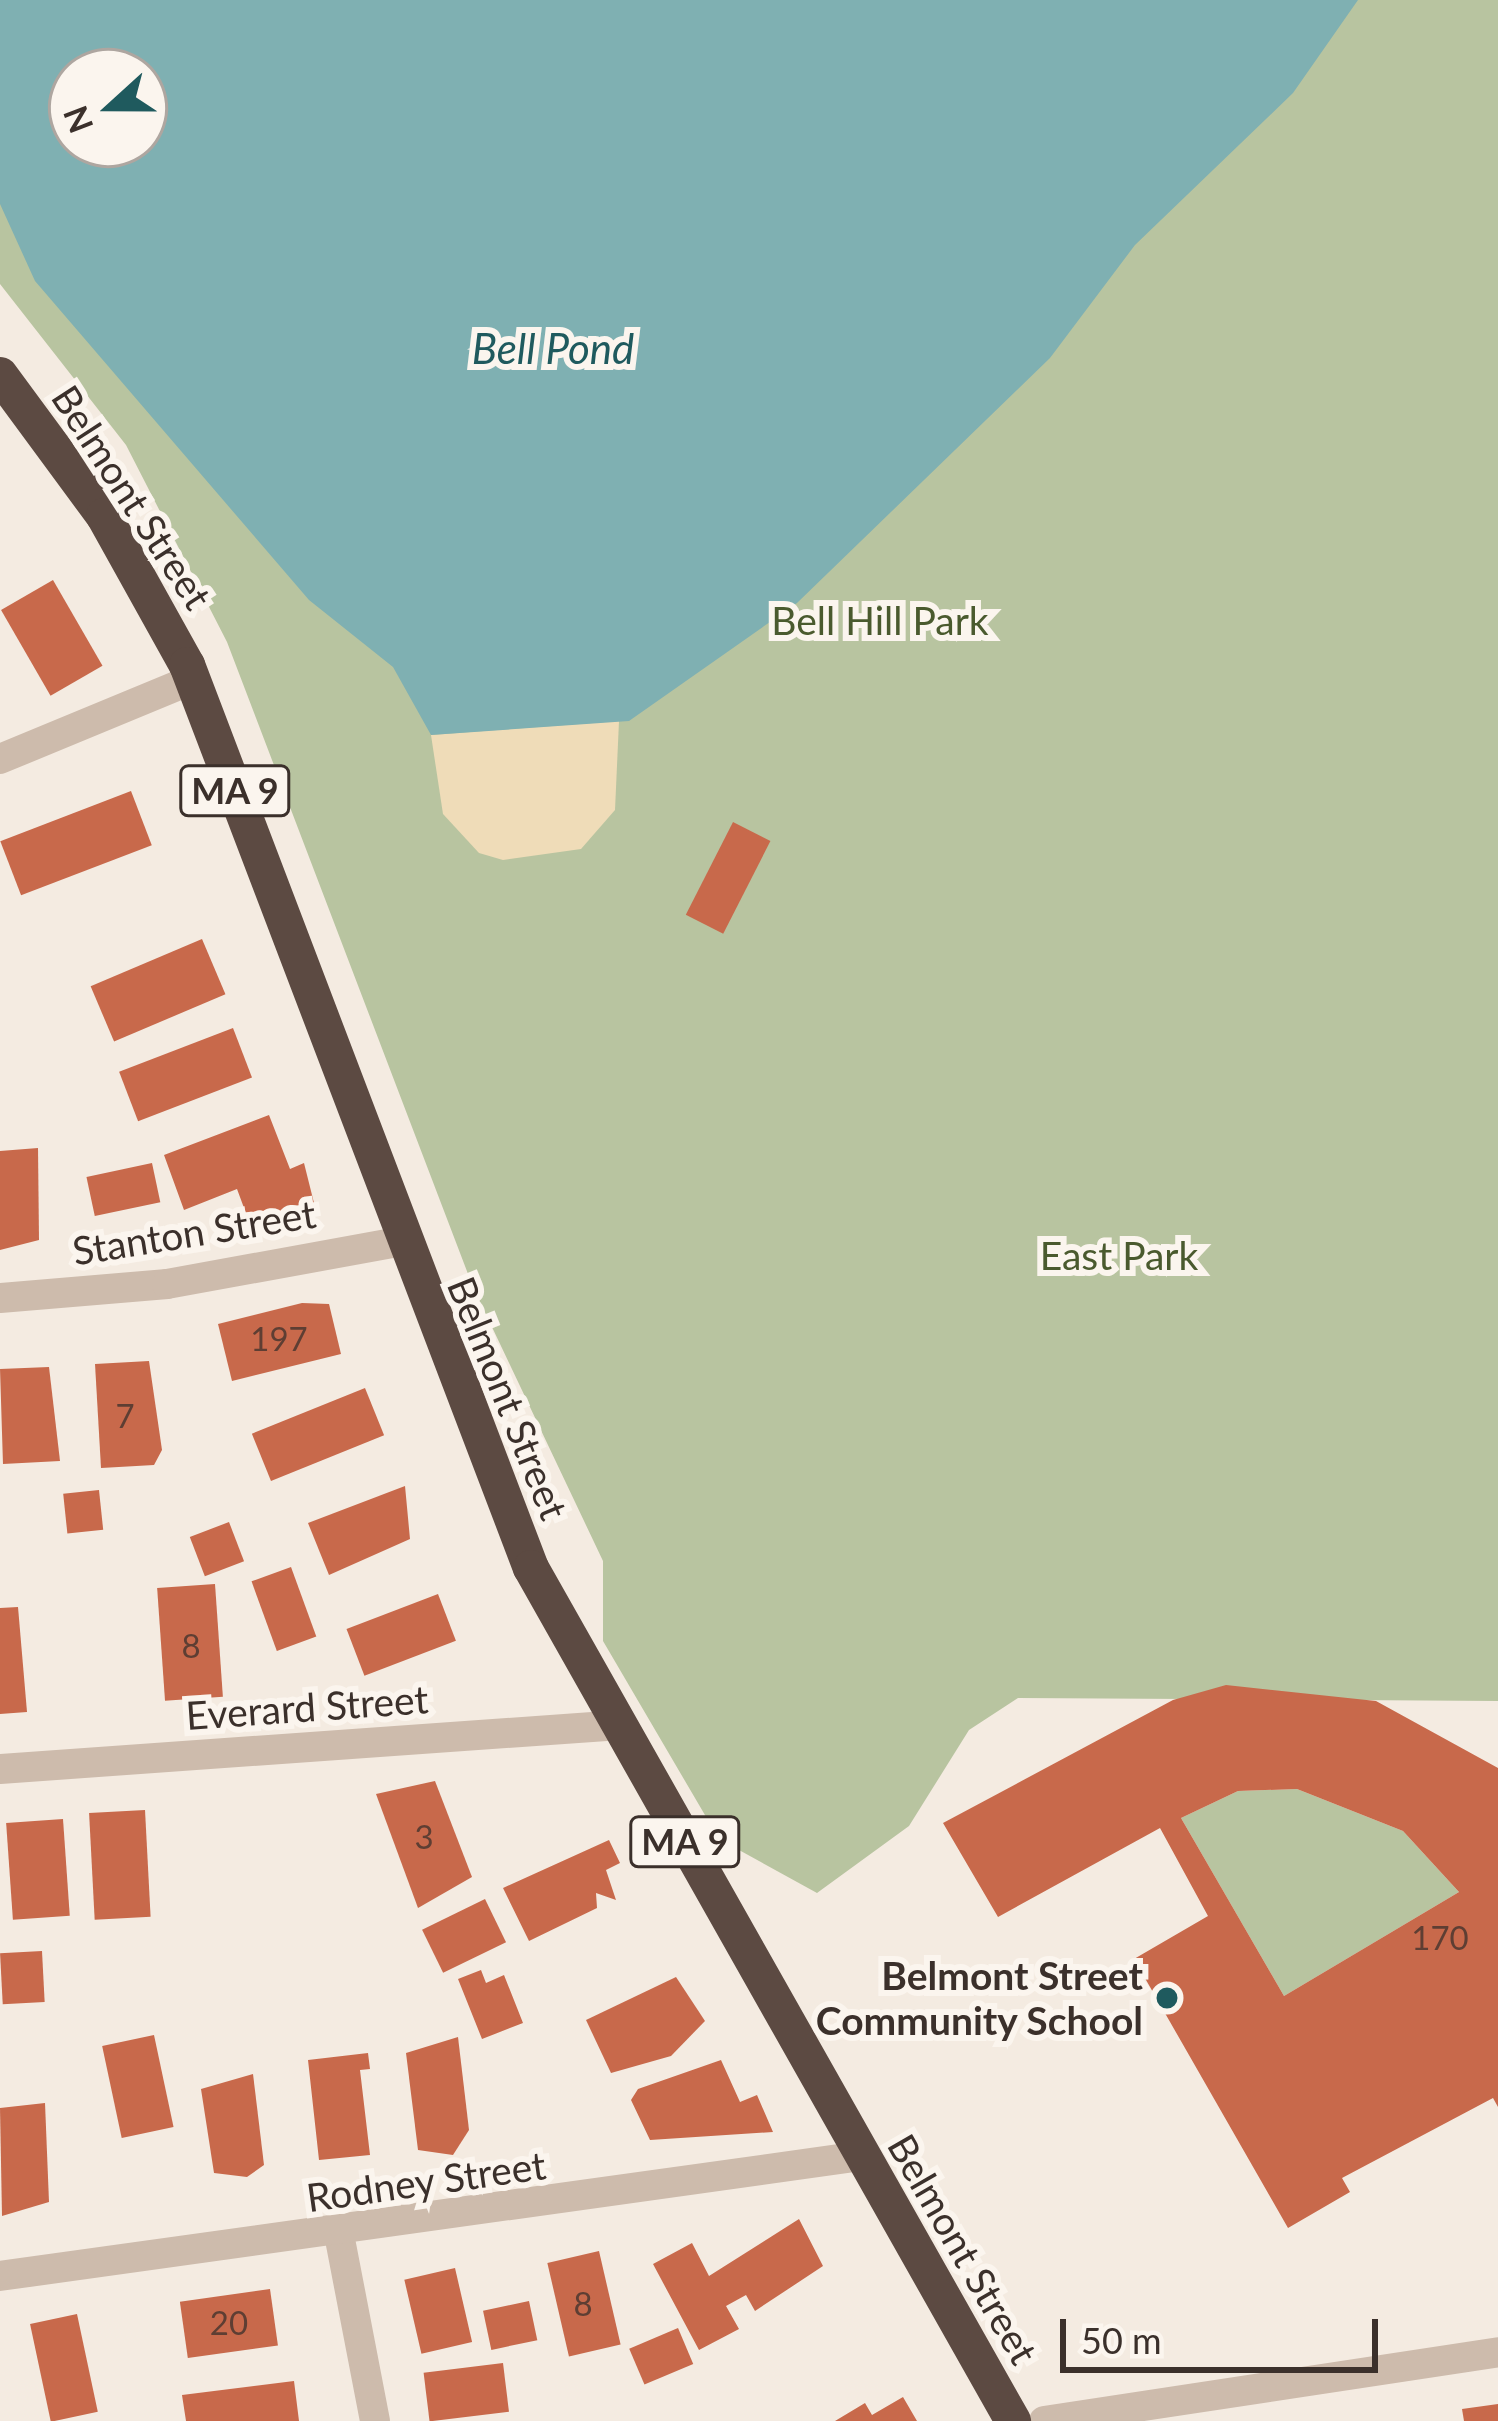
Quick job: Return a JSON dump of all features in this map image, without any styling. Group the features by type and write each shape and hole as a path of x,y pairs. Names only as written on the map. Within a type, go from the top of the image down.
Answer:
{"highway":[{"name":"Belmont Street","path":"0,375 104,516 193,679 400,1242 532,1568 1013,2421"}],"street":[{"path":"0,759 193,679"},
{"name":"Stanton Street","path":"0,1298 167,1284 400,1242"},
{"name":"Everard Street","path":"0,1768 620,1725"},
{"name":"Rodney Street","path":"0,2276 339,2234 862,2156"},
{"path":"339,2234 375,2421"},
{"path":"1044,2421 1498,2352"}],"green space":[{"name":"Bell Hill Park","path":"0,0 1498,0 1498,1701 1018,1698 969,1730 909,1826 817,1893 719,1839 603,1641 603,1561 473,1287 227,642 126,445 0,284"},
{"path":"1297,1789 1403,1831 1459,1892 1284,1996 1181,1818 1238,1791"}],"sand":[{"path":"619,721 615,810 581,849 503,860 479,853 443,814 431,735"}],"water":[{"name":"Bell Pond","path":"0,0 1358,0 1293,93 1135,245 1050,358 797,603 629,721 431,735 393,667 309,600 35,281 0,204"}],"building":[{"path":"53,580 102,666 51,696 1,610"},
{"path":"131,791 152,845 21,895 0,841"},
{"path":"733,822 770,841 723,934 686,915"},
{"path":"202,939 225,994 114,1042 91,986"},
{"path":"233,1028 252,1077 138,1121 119,1072"},
{"path":"269,1115 290,1169 304,1163 317,1215 254,1235 237,1189 184,1210 164,1155"},
{"path":"38,1148 39,1240 0,1250 0,1151"},
{"path":"152,1163 160,1202 95,1216 86,1177"},
{"path":"302,1303 329,1304 341,1354 232,1381 218,1324"},
{"path":"149,1361 162,1450 154,1465 101,1468 95,1364"},
{"path":"49,1367 60,1461 3,1464 0,1369"},
{"path":"365,1388 384,1435 271,1481 252,1434"},
{"path":"405,1486 410,1539 329,1575 308,1523"},
{"path":"99,1490 103,1530 67,1534 63,1494"},
{"path":"229,1522 244,1561 205,1576 190,1537"},
{"path":"291,1567 316,1637 277,1651 252,1581"},
{"path":"215,1584 223,1697 165,1701 157,1588"},
{"path":"438,1594 456,1641 364,1676 347,1629"},
{"path":"18,1607 27,1712 0,1714 0,1608"},
{"path":"1226,1685 1376,1701 1498,1768 1498,2107 1493,2098 1342,2178 1350,2192 1288,2228 1134,1959 1208,1916 1160,1828 998,1917 943,1823 1173,1700","holes":["1297,1789 1403,1831 1459,1892 1284,1996 1181,1818 1238,1791"]},
{"path":"435,1781 472,1877 418,1908 376,1794"},
{"path":"145,1810 151,1917 95,1920 89,1813"},
{"path":"63,1819 70,1916 13,1920 6,1823"},
{"path":"609,1840 620,1863 606,1870 616,1900 596,1893 597,1908 529,1941 503,1888"},
{"path":"485,1899 506,1942 443,1973 422,1930"},
{"path":"42,1951 45,2002 3,2004 0,1953"},
{"path":"481,1970 486,1983 504,1975 523,2023 482,2039 458,1979"},
{"path":"676,1977 705,2021 671,2056 611,2073 586,2020"},
{"path":"154,2035 174,2127 122,2138 102,2046"},
{"path":"458,2037 469,2130 453,2155 418,2150 406,2053"},
{"path":"368,2053 370,2069 360,2070 370,2155 319,2160 308,2060"},
{"path":"721,2060 740,2102 757,2095 773,2132 650,2140 631,2100 638,2089"},
{"path":"253,2074 264,2165 247,2177 214,2173 201,2089"},
{"path":"45,2103 49,2202 2,2216 0,2108"},
{"path":"799,2219 823,2266 755,2311 746,2295 726,2306 739,2329 699,2350 653,2264 692,2243 709,2276"},
{"path":"599,2251 621,2345 569,2356 547,2263"},
{"path":"455,2268 472,2342 421,2354 404,2280"},
{"path":"270,2289 278,2345 188,2358 180,2302"},
{"path":"529,2301 537,2340 491,2350 483,2311"},
{"path":"77,2314 98,2412 51,2421 30,2324"},
{"path":"678,2328 693,2364 644,2385 629,2349"},
{"path":"503,2363 509,2412 430,2421 424,2373"},
{"path":"294,2381 299,2421 186,2421 182,2395"},
{"path":"903,2397 917,2421 835,2421 865,2403 872,2415"},
{"path":"1498,2404 1498,2421 1464,2421 1462,2409"}],"place":[{"name":"Belmont Street Community School","path":"1167,1998"}],"park label":[{"name":"East Park","path":"1119,1255"}]}
